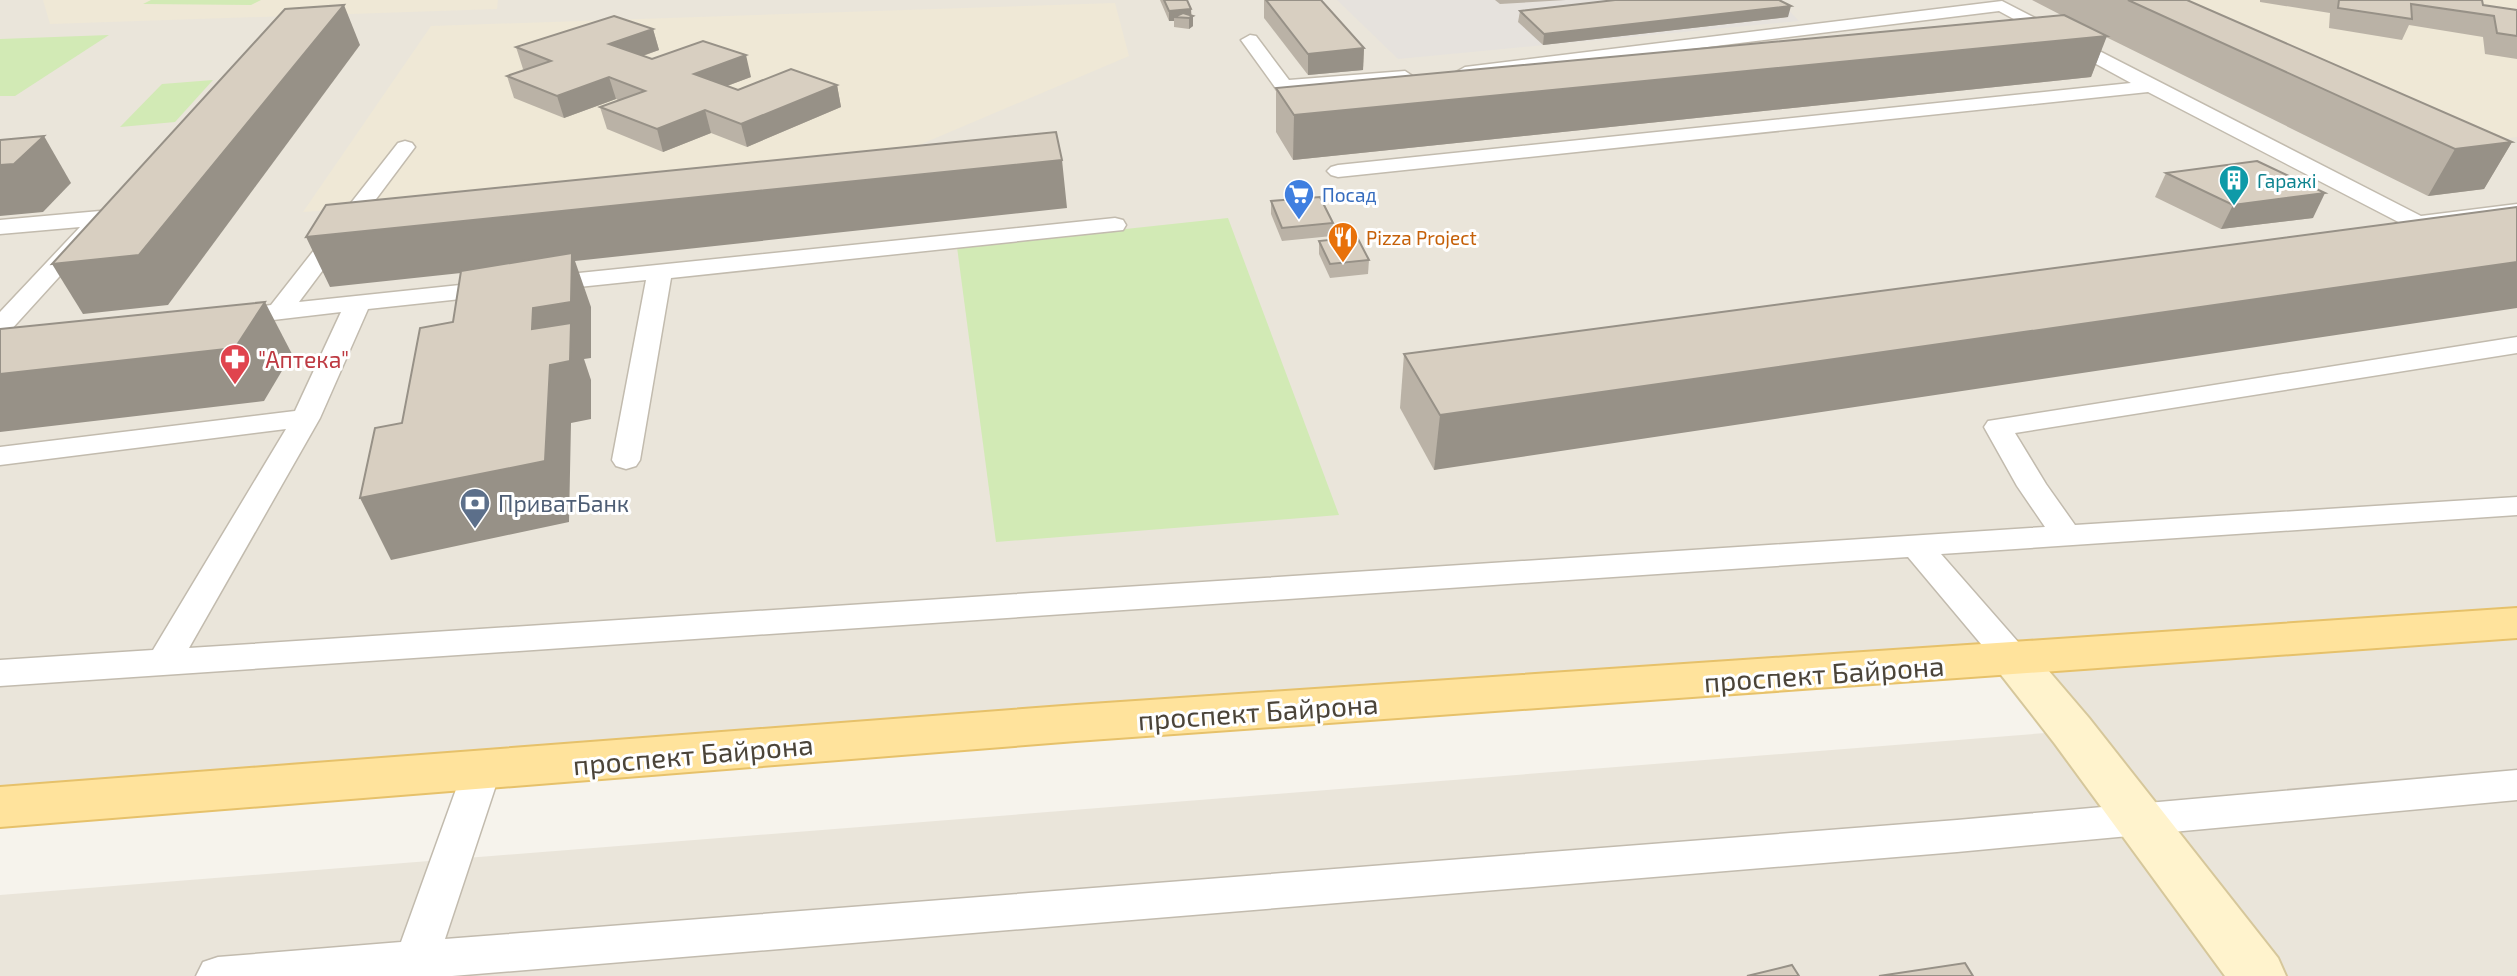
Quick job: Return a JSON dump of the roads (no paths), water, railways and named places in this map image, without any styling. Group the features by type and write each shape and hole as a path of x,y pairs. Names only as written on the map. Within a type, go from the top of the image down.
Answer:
{"main road":[{"name":"проспект Байрона","path":"0,807 1076,723 2517,624"},
{"path":"2014,660 2258,976"}],"lane":[{"path":"1451,73 2002,6 2418,223 2517,211"},
{"path":"1250,40 1284,86 1423,75"},
{"path":"1338,171 2151,86"},
{"path":"279,311 405,147"},
{"path":"0,227 105,213 0,327"},
{"path":"200,320 1115,225"},
{"path":"626,460 660,271"},
{"path":"163,663 306,418 358,303"},
{"path":"0,342 27,339"},
{"path":"2067,536 2032,486 1998,427 2517,345"},
{"path":"0,456 306,418"},
{"path":"0,673 2517,506"},
{"path":"1916,546 2014,660"},
{"path":"414,969 482,770"},
{"path":"218,976 414,969 2517,785"}],"place":[{"name":"Гаражі","path":"2234,207"},
{"name":"Посад","path":"1299,221"},
{"name":"Pizza Project","path":"1343,264"},
{"name":"\"Аптека\"","path":"235,386"},
{"name":"ПриватБанк","path":"475,530"}]}
